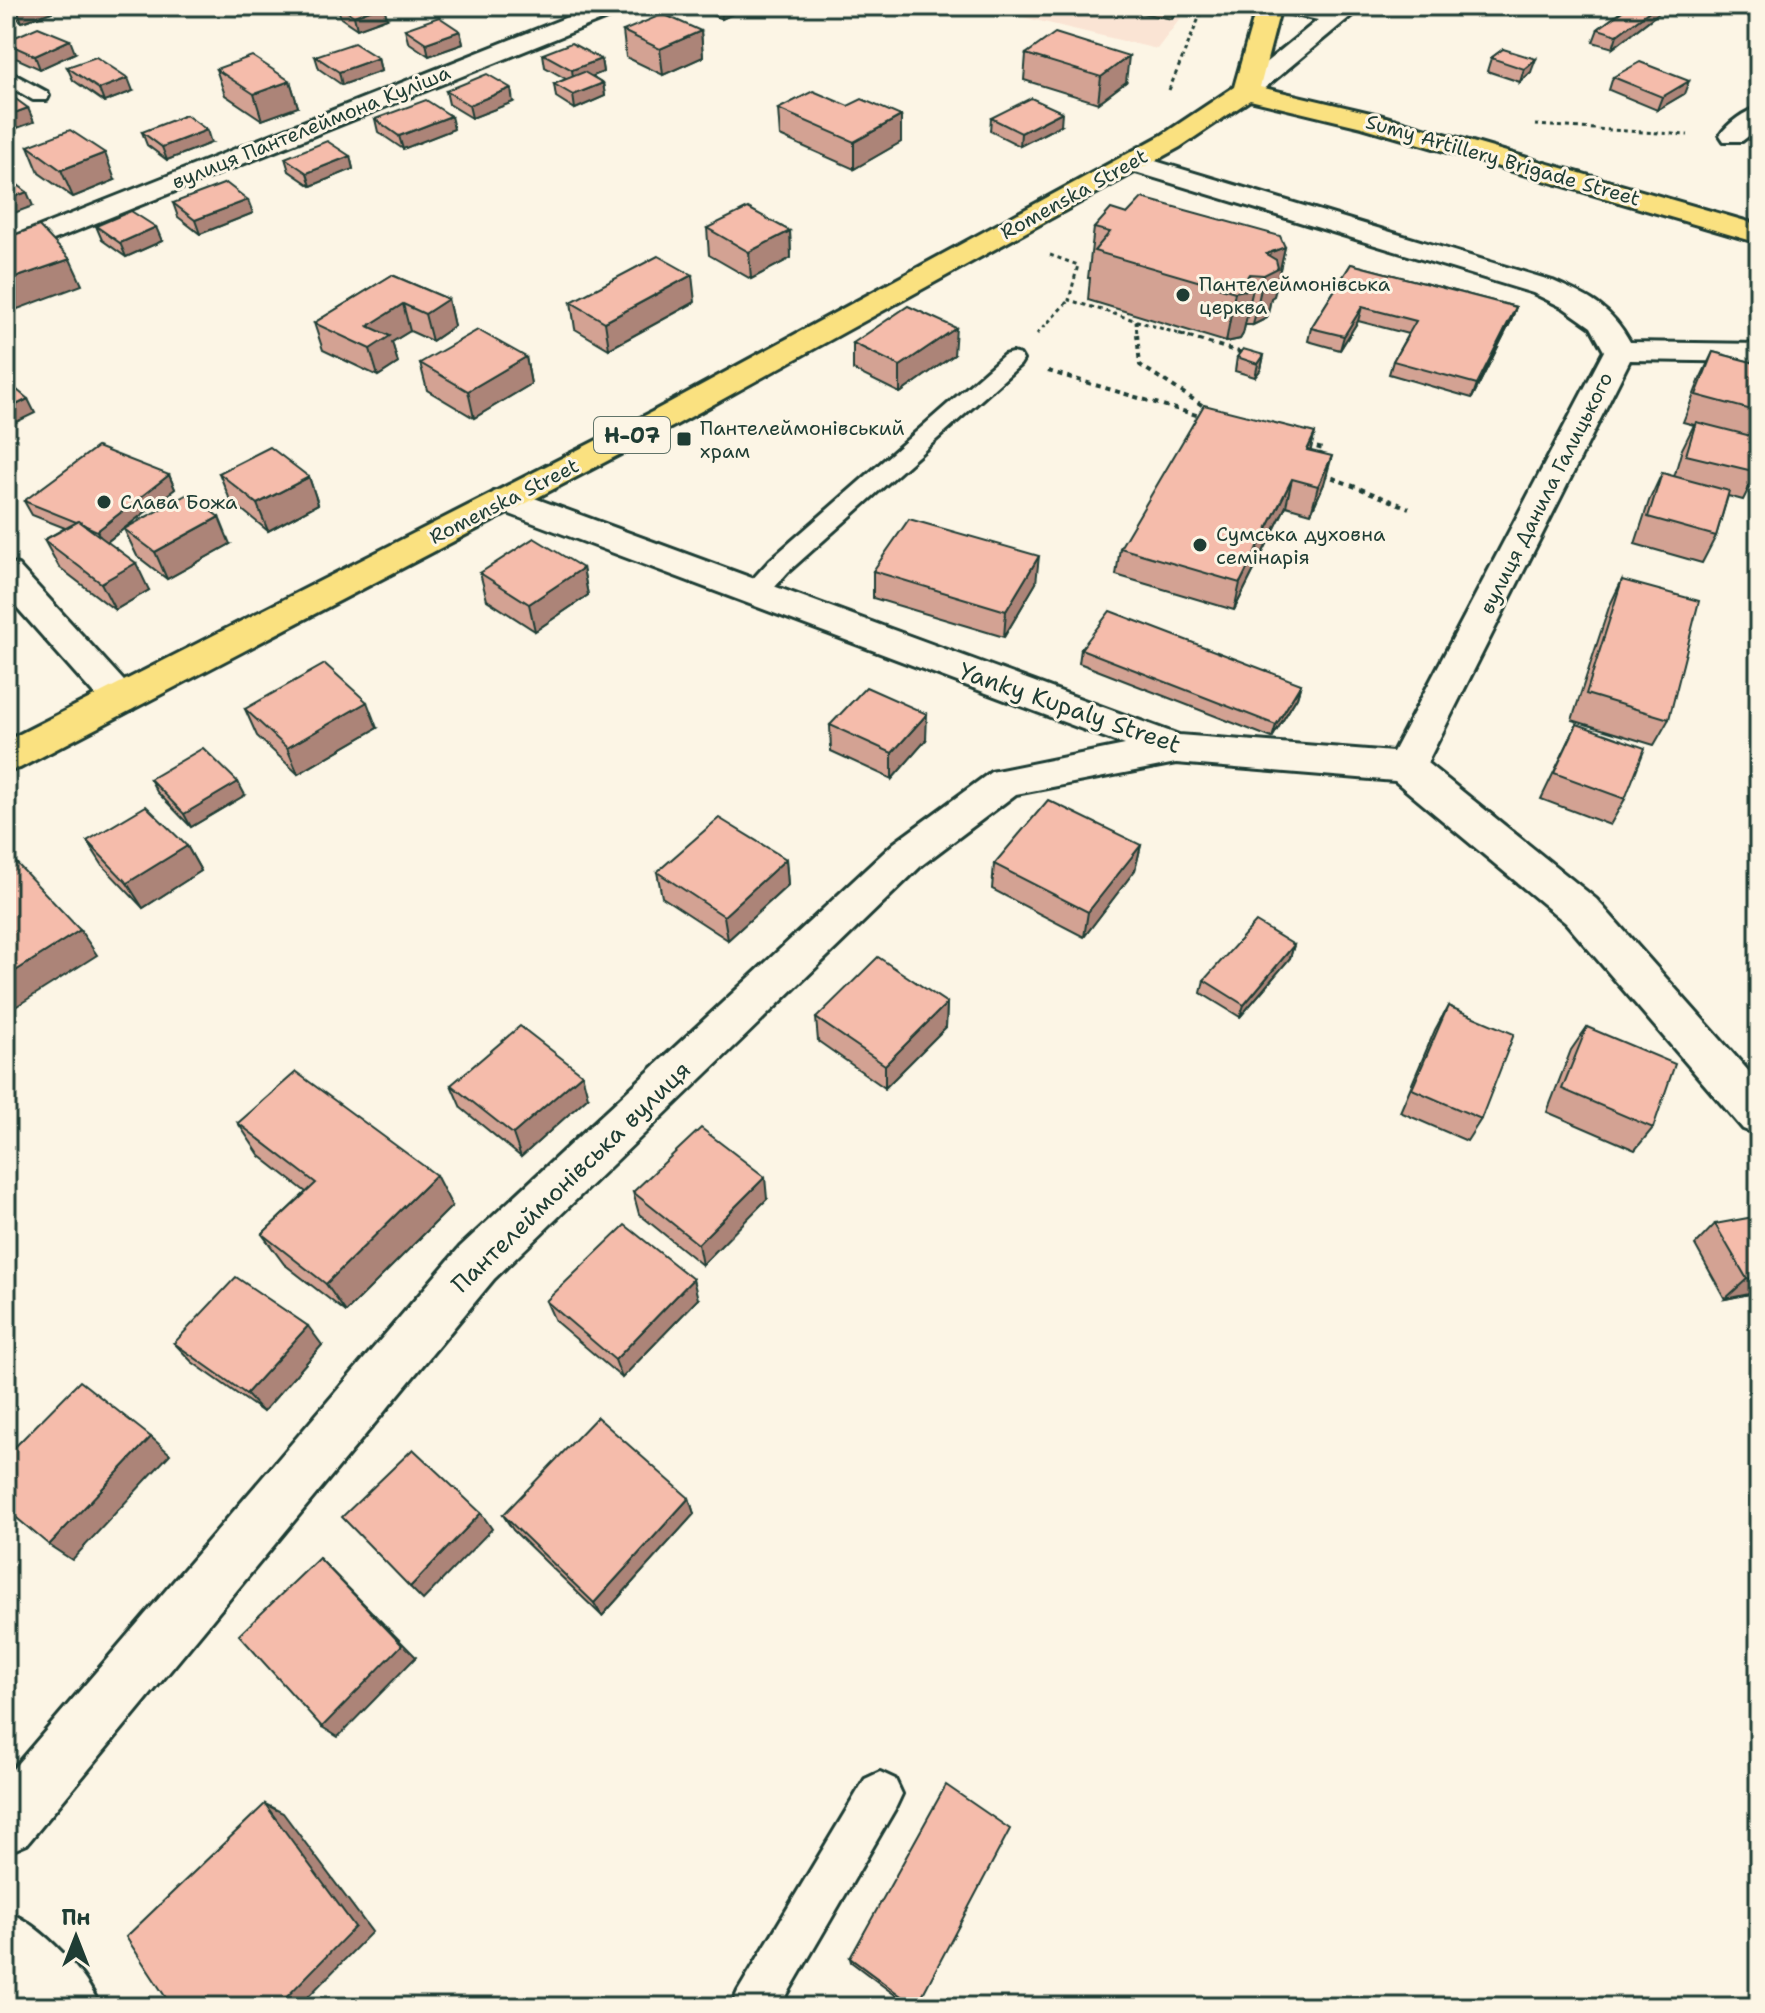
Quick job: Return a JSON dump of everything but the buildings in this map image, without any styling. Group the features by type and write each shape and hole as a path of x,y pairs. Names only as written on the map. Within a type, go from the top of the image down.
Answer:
{"main road":[{"path":"1246,91 1269,7"},
{"name":"Romenska Street","path":"6,758 663,419 1171,141 1246,91"},
{"name":"Sumy Artillery Brigade Street","path":"1246,91 1370,121 1759,234"}],"street":[{"path":"1269,7 1313,14 1350,7"},
{"path":"1246,91 1350,7"},
{"name":"вулиця Пантелеймона Куліша","path":"6,250 599,8"},
{"path":"1733,135 1759,115"},
{"path":"1733,135 1759,145"},
{"name":"вулиця Данила Галицького","path":"1132,162 1543,287 1575,302 1604,322 1619,351 1405,767"},
{"path":"1619,351 1759,353"},
{"name":"Yanky Kupaly Street","path":"506,500 752,594 1176,749 1405,767"},
{"path":"6,573 120,700"},
{"name":"Пантелеймонівська вулиця","path":"6,1823 477,1263 908,854 1005,782 1176,749"},
{"path":"1405,767 1581,911 1759,1115"},
{"path":"6,1942 68,2007"}],"lane":[{"path":"6,76 40,96"},
{"path":"752,594 779,566 1012,360"},
{"path":"754,2007 880,1794"}],"path":[{"path":"1522,124 1658,135 1733,135"},
{"path":"1042,252 1078,265 1069,300 1012,360 1206,418"},
{"path":"1069,300 1250,355"},
{"path":"1136,320 1140,365 1212,412"},
{"path":"1294,442 1323,449 1318,463 1323,474 1409,508"}],"shaded area":[{"path":"976,6 1190,6 1157,49"}],"place":[{"name":"Пантелеймонівська церква","path":"1183,295"},
{"name":"Пантелеймонівський храм","path":"684,439"},
{"name":"Слава Божа","path":"104,502"},
{"name":"Сумська духовна семінарія","path":"1200,545"}]}
